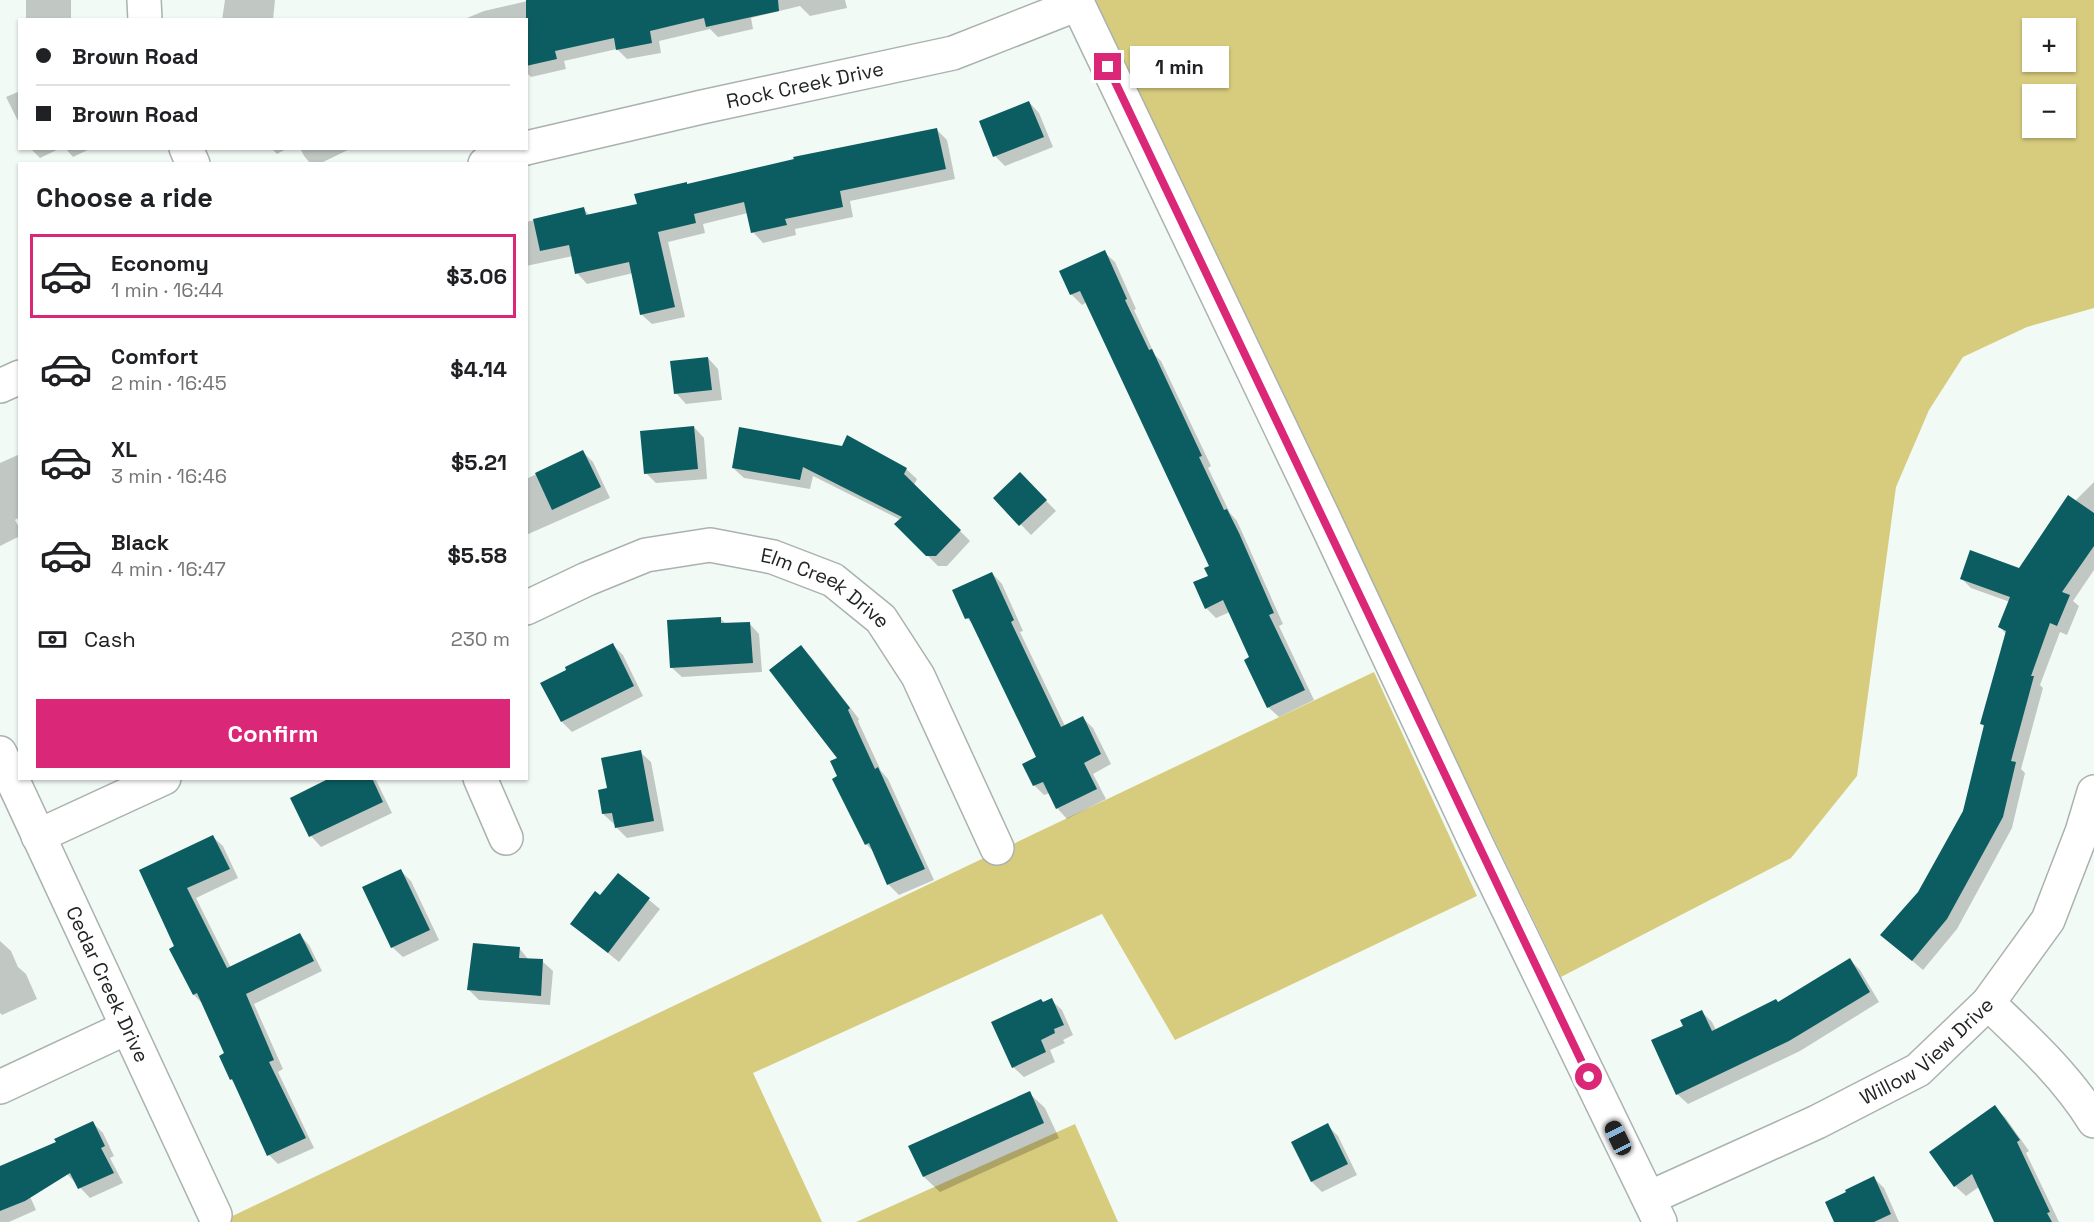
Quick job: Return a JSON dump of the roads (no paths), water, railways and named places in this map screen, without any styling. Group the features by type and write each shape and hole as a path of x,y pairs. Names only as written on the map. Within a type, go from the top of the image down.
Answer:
{"street":[{"path":"144,0 145,18"},
{"path":"1077,2 1352,577 1476,843 1654,1210"},
{"name":"Rock Creek Drive","path":"528,148 953,53 1077,2"},
{"name":"Rock Creek Drive","path":"490,162 519,150"},
{"path":"0,386 18,378"},
{"name":"Elm Creek Drive","path":"528,607 587,579 646,555 710,545 774,557 832,580 881,620 918,676 997,848"},
{"name":"Cedar Creek Drive","path":"0,753 215,1215"},
{"path":"38,836 160,780"},
{"path":"481,780 506,838"},
{"name":"Willow View Drive","path":"1654,1210 1918,1070 1988,1004 2048,920 2082,832 2094,792"},
{"path":"1988,1004 2040,1053 2083,1104 2094,1121"},
{"path":"0,1087 126,1028"}]}
